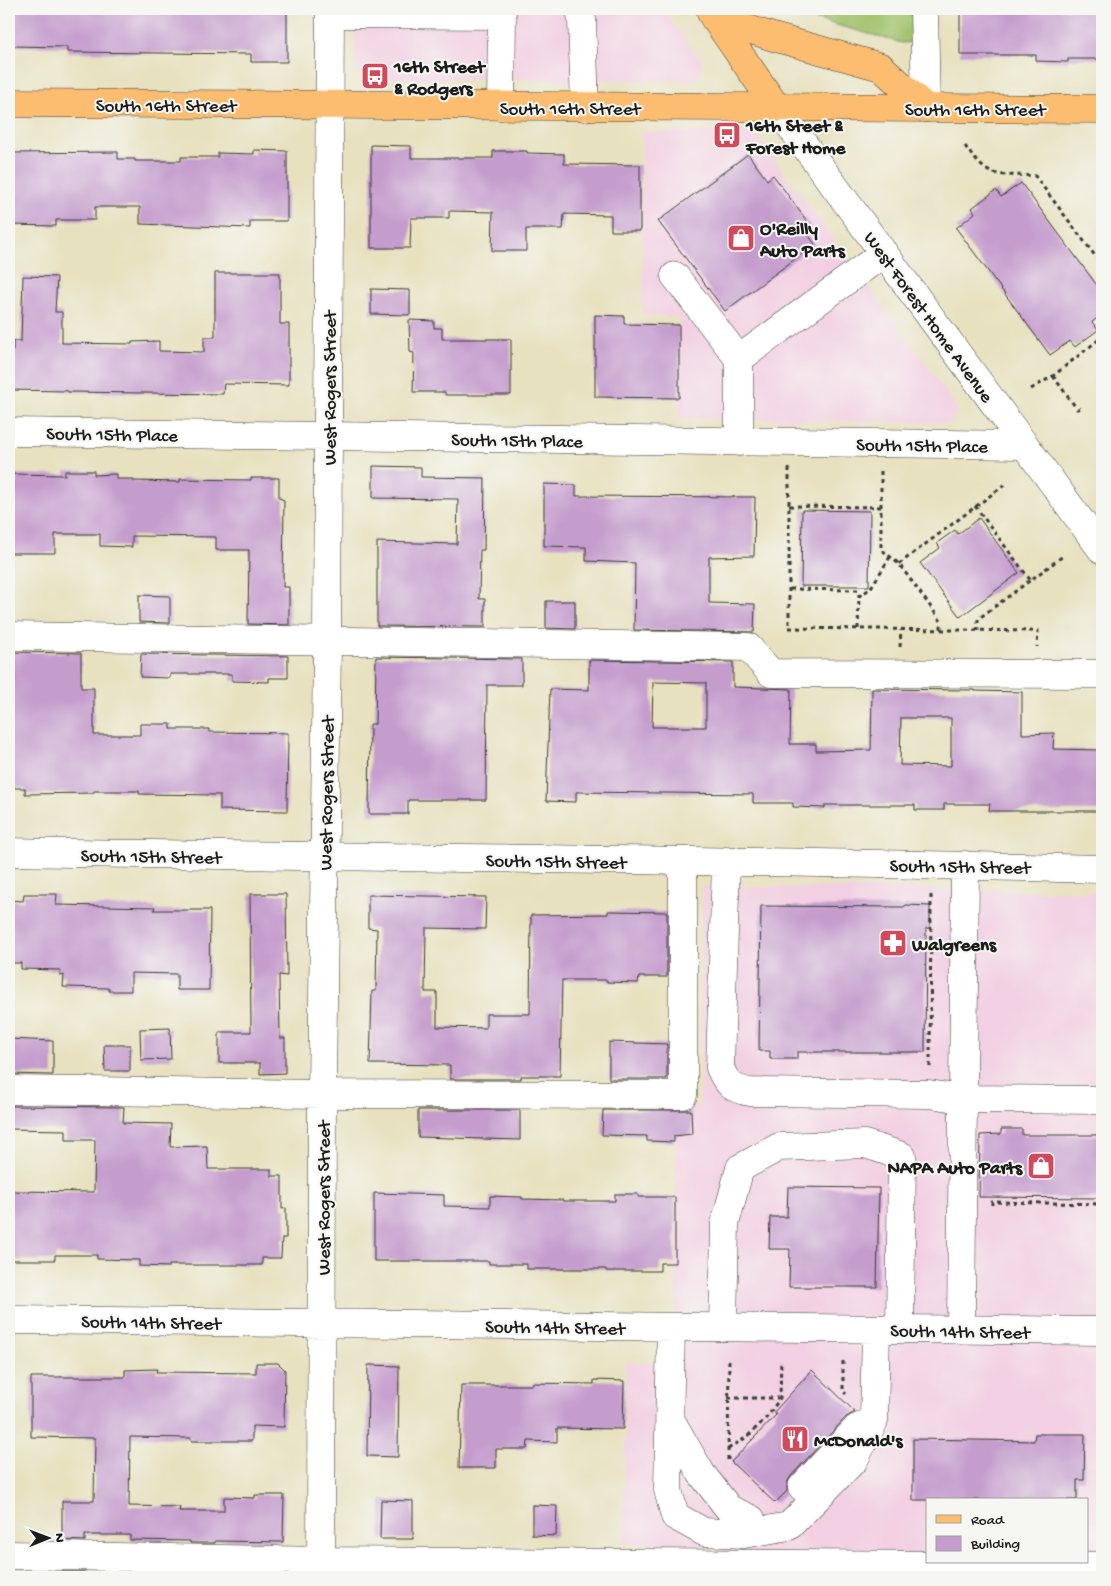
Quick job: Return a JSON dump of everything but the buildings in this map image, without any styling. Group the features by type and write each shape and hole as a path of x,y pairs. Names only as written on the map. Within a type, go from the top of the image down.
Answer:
{"main road":[{"path":"711,13 773,37 880,67 926,108"},
{"name":"West Forest Home Avenue","path":"711,13 777,108"},
{"name":"South 16th Street","path":"9,103 1102,109"}],"street":[{"path":"580,9 582,20 584,107"},
{"path":"924,9 926,108"},
{"path":"330,11 491,12 502,14 501,106"},
{"name":"West Rogers Street","path":"321,1569 322,1094 327,640 330,11"},
{"name":"West Forest Home Avenue","path":"777,108 1102,550"},
{"path":"739,359 884,253"},
{"path":"675,276 739,359 739,442"},
{"name":"South 15th Place","path":"9,432 1025,445"},
{"path":"9,636 748,647 771,673 1102,674"},
{"name":"South 15th Street","path":"9,852 325,858 726,861 1102,869"},
{"path":"9,1090 322,1094 683,1095 683,861"},
{"path":"726,861 720,1068 725,1079 736,1090 750,1092 929,1094 962,1099 1102,1100"},
{"path":"961,1330 965,865"},
{"path":"671,1327 668,1490 675,1516 704,1532 744,1534 789,1526 854,1460 874,1421 888,1329 902,1156 865,1144 779,1146 740,1168 725,1224 723,1327"},
{"name":"South 14th Street","path":"9,1320 1102,1331"},
{"path":"669,1418 701,1473 729,1509 751,1519"},
{"path":"669,1472 685,1498 698,1512 716,1518 735,1521 773,1514 788,1502 857,1428 874,1421"},
{"path":"9,1556 321,1569 1102,1566"}],"path":[{"path":"965,146 988,170 999,174 1035,176 1102,265"},
{"path":"1030,389 1053,376 1102,338"},
{"path":"1053,376 1078,409 1084,408"},
{"path":"789,465 789,628 1038,631"},
{"path":"880,466 881,549 898,564 941,621 941,630"},
{"path":"898,564 1007,482"},
{"path":"789,506 881,507"},
{"path":"975,506 1031,580"},
{"path":"978,631 978,619 1063,556"},
{"path":"859,596 870,589 890,557"},
{"path":"790,589 858,590 858,629"},
{"path":"930,1065 931,895"},
{"path":"992,1209 992,1202 1102,1204"},
{"path":"728,1465 729,1360"},
{"path":"728,1449 748,1437 768,1416 780,1398 781,1360"},
{"path":"728,1398 780,1398"}],"shaded area":[{"path":"355,9 662,9 701,60 703,68 697,78 692,81 367,78 361,75 355,63"},
{"path":"642,132 748,132 754,134 955,404 957,409 953,420 947,423 679,418 680,317 643,315"},
{"path":"702,886 1102,892 1102,1577 723,1577 723,1547 624,1544 626,1362 676,1363 676,1105 700,1104"}],"green space":[{"path":"778,9 913,9 912,42 902,43"}],"place":[{"name":"16th Street & Rodgers","path":"375,76"},
{"name":"16th Steet & Forest Home","path":"727,135"},
{"name":"O'Reilly Auto Parts","path":"741,238"},
{"name":"Walgreens","path":"893,943"},
{"name":"NAPA Auto Parts","path":"1041,1166"},
{"name":"McDonald's","path":"795,1439"}]}
